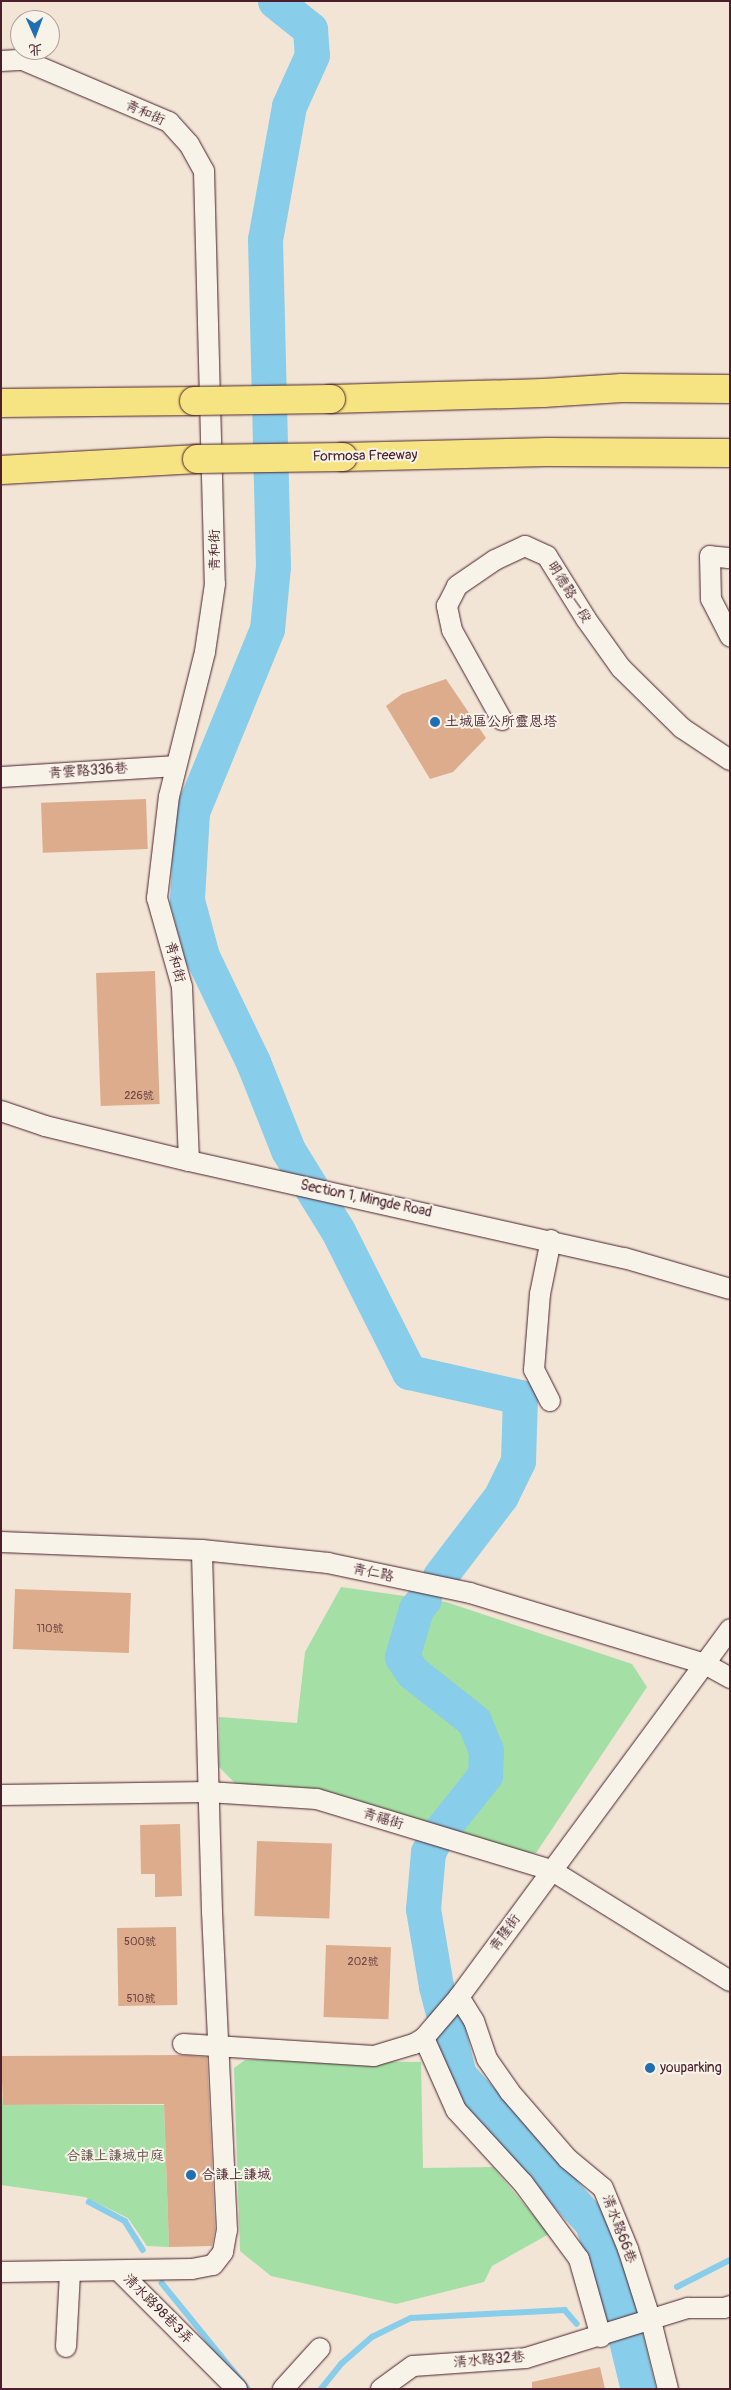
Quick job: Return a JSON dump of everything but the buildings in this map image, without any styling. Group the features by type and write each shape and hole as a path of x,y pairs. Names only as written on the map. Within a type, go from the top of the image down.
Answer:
{"highway":[{"path":"1,403 194,401 543,393 622,388 730,389"},
{"name":"Formosa Freeway","path":"1,470 198,459 547,452 730,453"}],"street":[{"name":"青和街","path":"1,62 22,60 169,122 189,144 204,171 215,584 205,652 168,796 157,898 182,987 190,1161"},
{"name":"明德路一段","path":"502,720 452,630 447,606 457,586 495,560 525,546 547,556 586,619 621,668 682,728 730,760"},
{"path":"728,558 710,556 711,600 730,636"},
{"name":"青雲路336巷","path":"1,776 175,766"},
{"name":"Section 1, Mingde Road","path":"1,1111 44,1126 190,1161 551,1240 624,1258 730,1289"},
{"path":"550,1400 534,1370 540,1294 551,1240"},
{"name":"青仁路","path":"1,1542 202,1550 328,1564 470,1594 705,1664 730,1678"},
{"path":"119,2271 159,2270 212,2265 223,2252 226,2230 208,1792 202,1550"},
{"name":"青隆街","path":"183,2044 374,2056 414,2044 424,2038 459,1998 551,1870 730,1629"},
{"name":"青福街","path":"1,1795 208,1792 316,1799 551,1870 730,1981"},
{"name":"清水路66巷","path":"459,1998 474,2021 487,2058 509,2090 568,2159 603,2188 628,2248 652,2321 668,2389"},
{"path":"424,2038 456,2110 523,2182 579,2259 600,2336"},
{"name":"清水路98巷3弄","path":"1,2272 119,2271 237,2389"},
{"path":"66,2346 70,2272"},
{"path":"652,2321 688,2308 724,2308 730,2306"},
{"name":"清水路32巷","path":"381,2389 413,2366 526,2358 652,2321"},
{"path":"283,2389 320,2348"}],"green space":[{"path":"341,1587 446,1602 632,1664 647,1687 536,1853 523,1852 239,1787 219,1767 219,1717 297,1723 305,1652"},
{"path":"245,2060 421,2062 423,2168 493,2167 549,2234 492,2266 484,2282 396,2304 271,2276 240,2251 234,2068"},
{"name":"合謙上謙城中庭","path":"1,2078 3,2105 164,2105 169,2247 147,2246 128,2218 85,2197 1,2185"}],"waterway":[{"path":"275,1 310,29 312,55 289,106 265,239 273,566 267,629 192,812 187,900 202,956 253,1062 288,1150 338,1231 409,1372 520,1397 518,1461 501,1496 440,1576"},
{"path":"424,1599 416,1609 402,1657 412,1672 474,1721 486,1750 485,1775 438,1834 428,1852 423,1909 436,1986 459,2075 592,2223 615,2295 638,2389"},
{"path":"89,2202 125,2221 143,2250"},
{"path":"677,2287 730,2260"},
{"path":"162,2283 248,2389"},
{"path":"321,2389 341,2364 372,2337 411,2318 565,2310 577,2324"}],"place":[{"name":"土城區公所靈恩塔","path":"435,722"},
{"name":"youparking","path":"650,2068"},
{"name":"合謙上謙城","path":"191,2175"}]}
